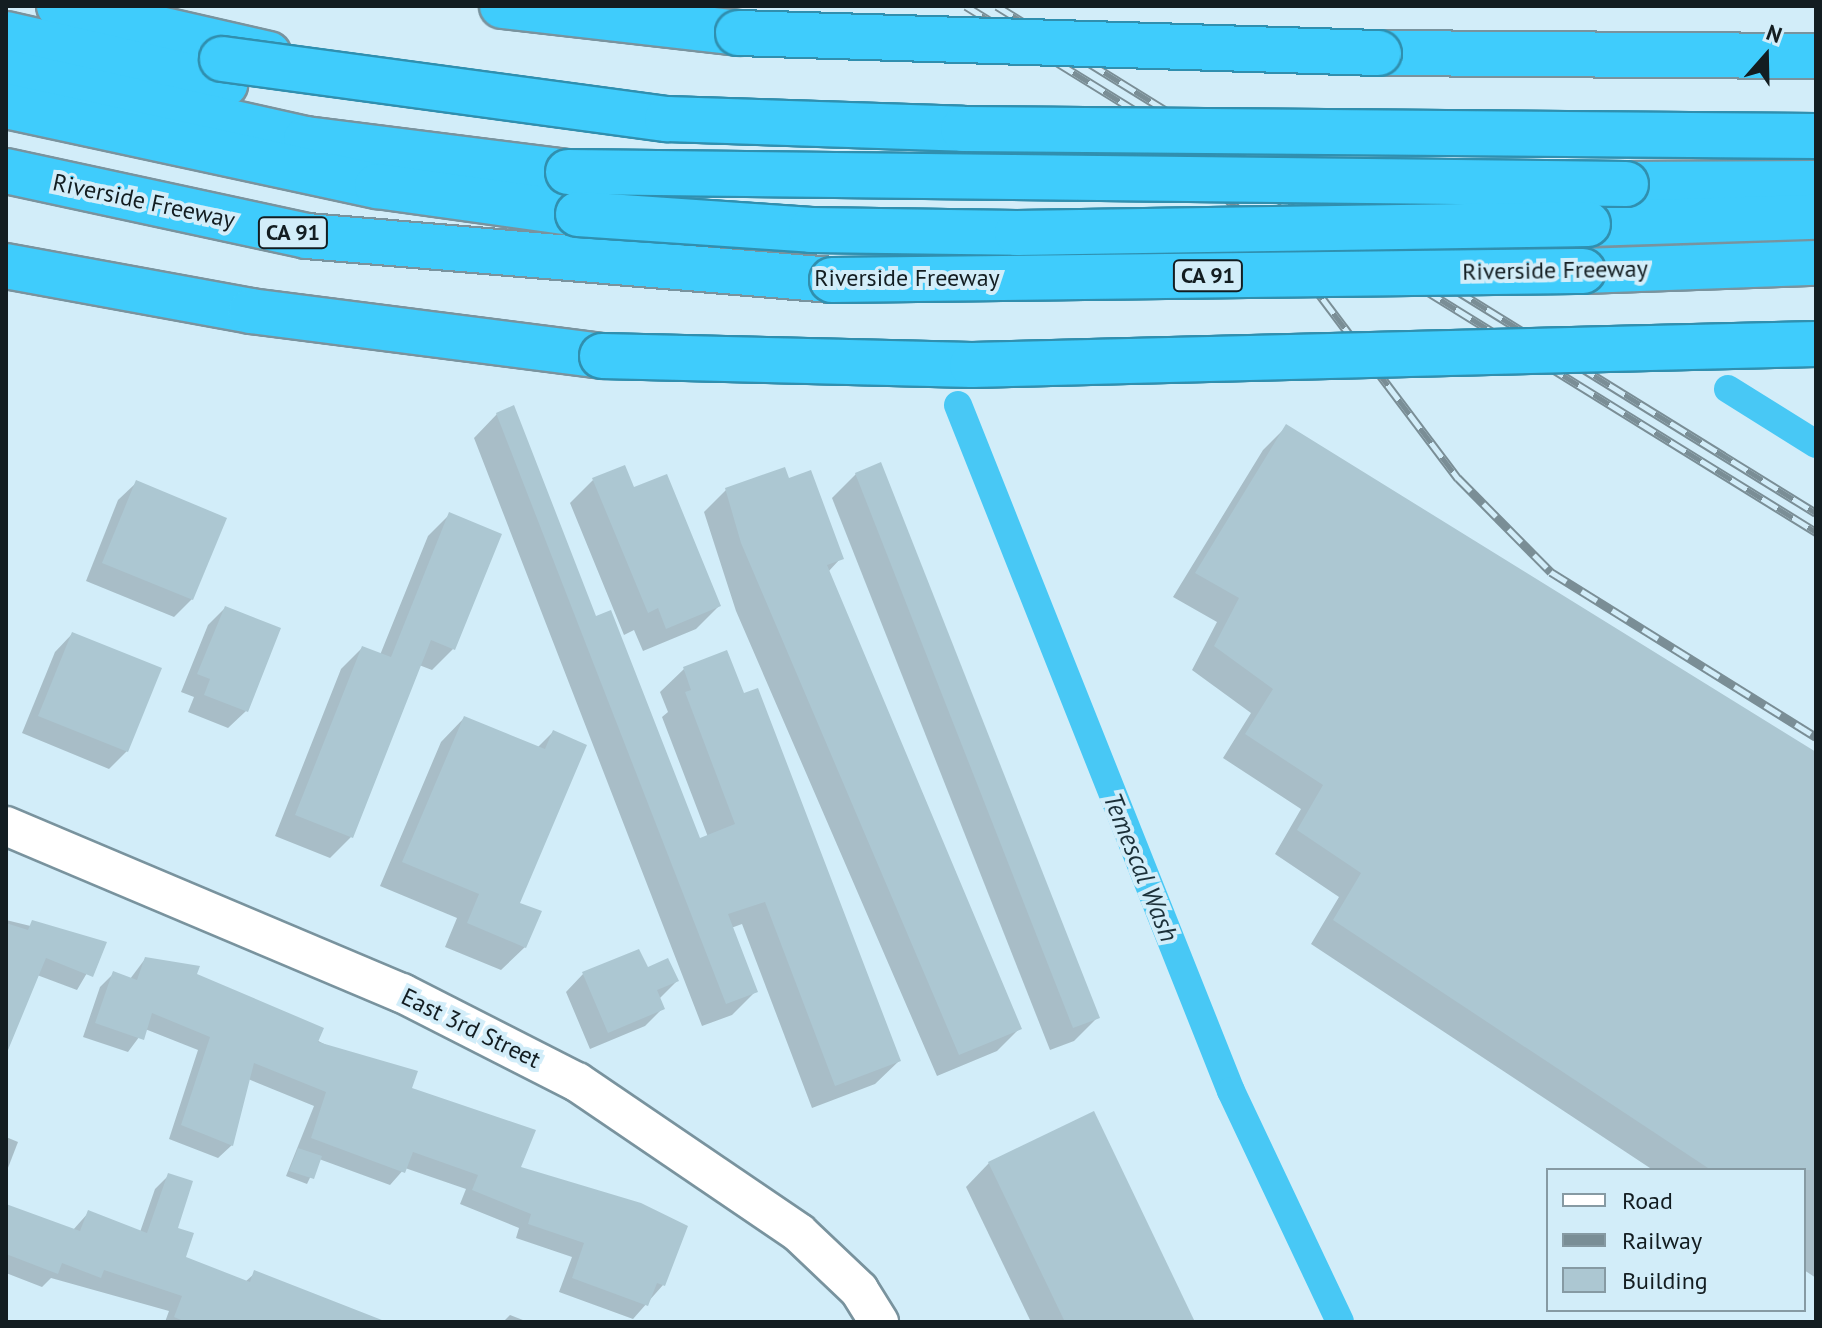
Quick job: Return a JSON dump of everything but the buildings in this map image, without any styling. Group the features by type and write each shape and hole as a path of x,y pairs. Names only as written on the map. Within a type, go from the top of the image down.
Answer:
{"highway":[{"path":"59,6 315,63 826,131 1624,165 1816,183"},
{"path":"502,6 738,33 1379,53 1816,56"},
{"path":"6,8 224,71 383,112 764,146 1816,162"},
{"path":"6,34 224,71 667,119 963,129 1816,136"},
{"path":"6,72 306,139 469,165 568,172 1624,165 1816,148"},
{"path":"6,106 377,186 578,214 811,230 1017,233 1588,224 1816,217"},
{"name":"Riverside Freeway","path":"6,171 307,236 584,262 832,280 1583,271 1816,263"},
{"path":"6,255 132,290"},
{"path":"6,266 132,290 602,356 972,365 1816,344"}],"street":[{"name":"East 3rd Street","path":"6,826 402,993 577,1082 799,1233 859,1290 879,1322"}],"waterway":[{"path":"1728,389 1816,444"},
{"name":"Temescal Wash","path":"958,405 1231,1091 1340,1322"}],"railway":[{"path":"966,6 1816,532"},
{"path":"997,6 1816,513"},
{"path":"1150,139 1216,188 1301,270 1458,478 1551,572 1816,737"}]}
